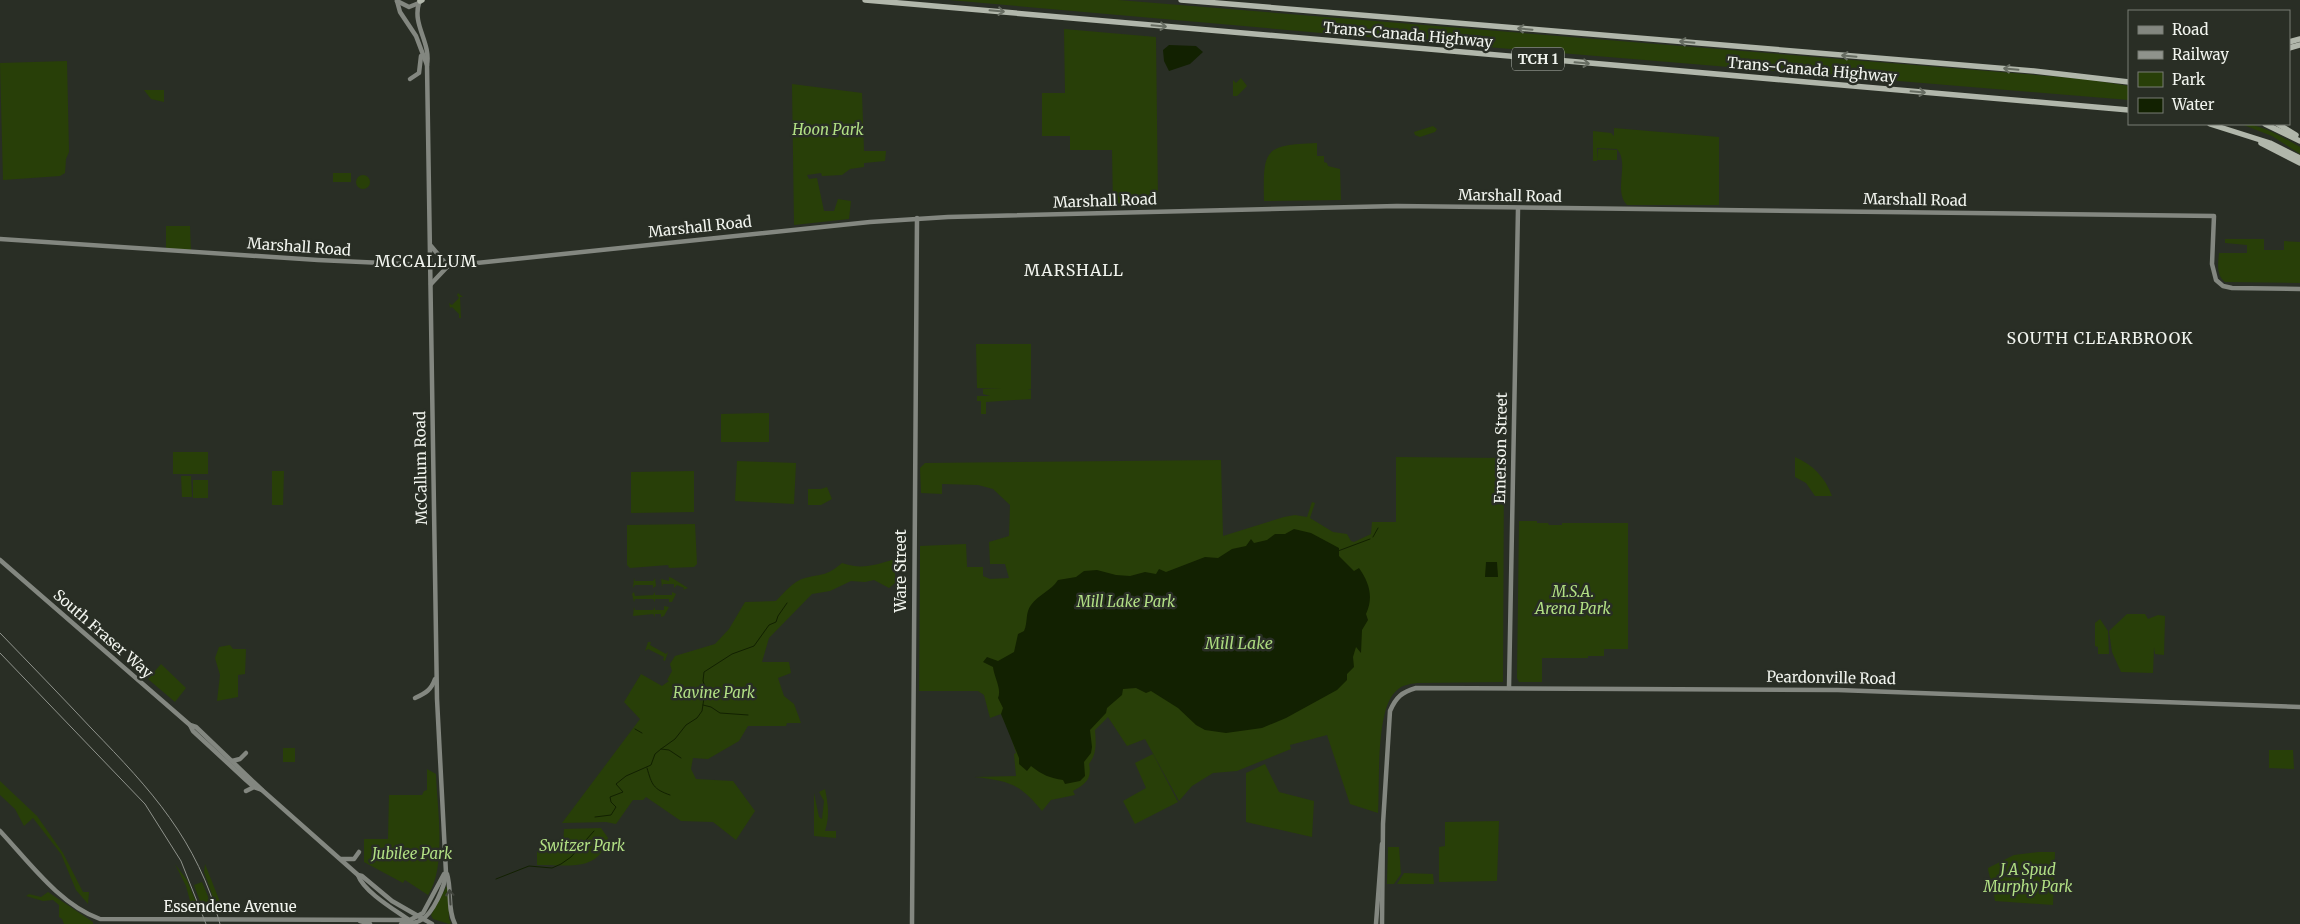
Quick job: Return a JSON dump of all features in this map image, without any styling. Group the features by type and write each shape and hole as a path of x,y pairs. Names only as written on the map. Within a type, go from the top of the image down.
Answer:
{"highway":[{"name":"Trans-Canada Highway","path":"865,0 2128,110"},
{"name":"Trans-Canada Highway","path":"1181,0 2128,80"},
{"path":"2290,46 2300,42"},
{"path":"2214,125 2270,143 2300,158"},
{"path":"2267,125 2300,141"},
{"path":"2280,125 2300,138"},
{"path":"2236,131 2300,162"}],"main road":[{"path":"396,0 409,7 420,1"},
{"name":"McCallum Road","path":"396,0 400,12 416,36 427,65"},
{"name":"McCallum Road","path":"419,921 443,888 445,870 436,675 428,50 416,15 420,1"},
{"path":"410,79 419,73 421,52"},
{"name":"Marshall Road","path":"0,239 255,256 448,266 916,218 1391,206 2214,216 2213,273 2216,280 2223,286 2232,288 2300,289"},
{"name":"Emerson Street","path":"1509,688 1518,209"},
{"name":"Ware Street","path":"912,924 916,218"},
{"path":"430,245 448,266 431,284"},
{"name":"South Fraser Way","path":"0,560 190,725 193,731 254,787 262,790"},
{"path":"415,698 426,693 432,687 436,675"},
{"name":"Peardonville Road","path":"1381,889 1390,711 1394,702 1406,691 1416,688 1838,690 2293,707"},
{"path":"2293,707 2300,703"},
{"path":"2293,707 2300,709"},
{"name":"South Fraser Way","path":"190,725 196,727 262,790 358,875 364,885 410,920 432,924"},
{"path":"232,760 240,759 246,753"},
{"path":"246,791 254,787"},
{"name":"Essendene Avenue","path":"0,831 50,887 100,919 186,922 360,921 370,924"},
{"path":"340,859 354,859 359,852"},
{"path":"445,870 449,882 452,917 455,924"},
{"name":"South Fraser Way","path":"358,875 362,876 419,921"},
{"path":"1376,924 1381,889"},
{"path":"1381,889 1382,924"},
{"path":"392,920 397,917 396,911"},
{"name":"Essendene Avenue","path":"360,921 366,919 410,920"},
{"path":"402,924 419,921"}],"green space":[{"path":"949,0 1118,0 2085,79 2128,86 2128,100 1378,38"},
{"path":"1064,29 1156,37 1158,201 1152,206 1113,207 1112,150 1070,150 1070,136 1042,136 1042,93 1065,93"},
{"path":"67,61 69,152 66,159 65,173 60,176 3,180 0,63"},
{"path":"1241,78 1247,86 1237,96 1233,96 1233,80 1236,83"},
{"name":"Hoon Park","path":"792,84 862,93 864,151 886,151 885,161 864,163 864,167 850,169 842,175 822,176 821,173 807,175 809,179 817,178 824,211 834,211 838,199 851,201 849,219 794,225"},
{"path":"144,90 164,90 164,102 151,99"},
{"path":"2244,125 2257,126 2279,135 2300,147 2300,154 2272,136"},
{"path":"1433,126 1437,129 1435,132 1420,137 1415,135 1414,132"},
{"path":"1614,128 1719,137 1719,205 1627,205 1621,192 1622,162 1621,155 1617,149 1597,148 1597,161 1593,161 1593,131 1611,133 1614,136"},
{"path":"1317,143 1317,156 1324,156 1324,162 1328,166 1340,169 1341,200 1264,201 1264,170 1270,153 1286,146"},
{"path":"1598,149 1617,150 1617,160 1597,160"},
{"path":"333,173 351,173 351,182 333,182"},
{"path":"363,175 368,177 370,182 368,187 363,189 358,187 356,182 358,177"},
{"path":"166,226 190,226 191,251 166,249"},
{"path":"2225,239 2264,239 2264,250 2284,250 2284,241 2300,242 2300,283 2225,282 2219,272 2219,253 2247,253 2247,245 2225,243"},
{"path":"458,293 463,297 460,297 461,318 459,318 459,314 452,307 450,308 449,303 452,305 459,298"},
{"path":"976,344 1031,344 1031,389 1028,390 1031,390 1031,399 986,402 986,414 981,414 981,401 977,401 977,396 990,396 983,394 983,389 1001,389 977,388"},
{"path":"769,413 769,442 721,442 721,414"},
{"path":"173,452 208,452 208,474 173,474"},
{"name":"Mill Lake Park","path":"1396,457 1504,458 1503,682 1417,683 1408,684 1396,691 1389,701 1382,731 1378,813 1350,804 1327,735 1290,745 1291,749 1237,771 1213,773 1192,786 1179,801 1145,739 1127,746 1108,717 1095,730 1095,748 1089,764 1090,774 1087,781 1073,791 1075,795 1051,800 1042,811 1027,794 1013,785 974,777 1016,776 1014,754 1016,753 1009,730 1001,714 990,718 984,695 978,691 919,691 920,546 966,544 967,567 983,567 983,576 990,579 1009,578 1005,564 990,564 989,542 1009,536 1010,505 993,489 978,485 942,484 942,494 921,493 920,468 925,463 1221,460 1223,536 1284,517 1295,515 1307,517 1312,502 1315,503 1310,518 1333,532 1347,534 1351,541 1354,542 1371,534 1372,522 1396,522"},
{"path":"1795,457 1818,472 1832,496 1815,496 1806,483 1795,477"},
{"path":"737,461 796,463 794,504 735,501"},
{"path":"272,471 284,471 283,505 272,505"},
{"path":"694,471 694,512 631,513 631,472"},
{"path":"181,476 191,476 192,497 182,497"},
{"path":"193,480 208,480 208,498 193,498"},
{"path":"827,487 832,499 821,505 808,505 808,489"},
{"name":"M.S.A. Arena Park","path":"1519,521 1537,521 1537,523 1548,523 1549,525 1562,525 1562,523 1628,523 1628,649 1604,649 1604,656 1588,656 1588,658 1542,658 1542,682 1519,682 1517,678"},
{"path":"695,524 697,564 694,567 669,568 668,565 630,568 627,565 627,525"},
{"name":"Ravine Park","path":"895,559 895,583 889,588 874,580 865,582 851,581 830,591 812,594 769,638 762,662 789,662 791,673 778,678 784,696 794,704 801,723 787,723 786,726 748,726 739,741 708,759 693,758 691,769 696,779 733,781 755,811 736,840 713,822 681,821 646,797 643,800 633,800 616,824 606,822 562,823 640,719 624,702 641,674 662,686 669,681 667,680 672,671 670,664 675,656 715,644 729,629 745,602 776,601 797,582 805,578 828,573 842,563 862,566 875,565"},
{"path":"669,577 688,588 683,590 684,588 677,585 674,588 674,584 663,584 662,587 661,579 669,581"},
{"path":"634,578 635,581 653,581 655,578 656,586 653,588 653,585 635,585 633,588"},
{"path":"634,592 635,596 653,595 655,592 655,595 672,595 672,592 676,594 672,602 669,602 669,599 655,599 655,602 653,599 635,599 634,602 632,594"},
{"path":"664,606 669,607 664,616 661,617 661,614 655,614 655,617 653,614 633,616 634,607 635,610 653,610 655,607 655,610 664,610"},
{"path":"2127,614 2145,614 2148,619 2158,615 2165,616 2164,655 2155,654 2154,647 2153,673 2121,672 2112,652 2109,631"},
{"path":"2100,619 2108,631 2109,654 2098,654 2098,647 2095,646 2095,623"},
{"path":"648,642 651,642 650,645 666,654 668,652 665,661 663,660 664,657 648,649 645,651"},
{"path":"230,645 233,649 246,649 245,674 238,675 238,697 217,701 220,675 215,658 219,647"},
{"path":"161,664 186,688 175,702 148,679"},
{"path":"283,748 295,748 295,762 283,762"},
{"path":"2269,750 2293,750 2294,769 2269,768"},
{"path":"1153,754 1178,802 1135,824 1123,801 1146,788 1135,763"},
{"path":"1265,764 1279,792 1314,801 1312,837 1246,822 1246,773"},
{"name":"Jubilee Park","path":"427,769 436,774 440,837 437,869 434,883 428,895 405,880 403,883 364,862 364,839 388,839 389,795 422,795 427,790"},
{"path":"0,781 37,816 63,853 83,892 89,892 88,904 76,890 61,854 33,818 24,826 15,809 0,795"},
{"path":"825,789 828,820 825,831 836,831 836,838 814,836 814,793 819,817 822,819 824,801 819,792"},
{"path":"1499,821 1497,881 1439,882 1439,847 1445,846 1445,822"},
{"name":"Switzer Park","path":"601,828 608,838 597,857 589,862 570,866 537,865 537,851 563,847 564,829"},
{"path":"1388,847 1399,847 1401,874 1394,884 1387,884"},
{"name":"J A Spud Murphy Park","path":"2055,852 2053,905 1995,901 1988,868 2014,855"},
{"path":"175,864 187,880 200,912 193,912 186,886"},
{"path":"205,864 220,902 232,902 235,912 218,911 204,872"},
{"path":"1404,873 1433,874 1434,884 1397,884"},
{"path":"202,882 214,911 204,912 194,885"},
{"path":"448,884 449,919 451,923 449,924 433,919 431,915"},
{"path":"48,892 93,922 93,924 64,924 59,917 59,905 53,900 43,901 26,896 29,894 41,897"}],"water":[{"path":"1169,45 1196,46 1203,52 1190,64 1169,71 1164,61 1163,50"},
{"name":"Mill Lake","path":"1294,529 1311,533 1339,548 1339,556 1354,571 1359,568 1368,584 1370,602 1366,614 1368,620 1362,630 1361,653 1356,647 1353,657 1354,667 1347,674 1347,680 1337,690 1286,718 1262,728 1226,733 1205,730 1196,725 1178,708 1151,691 1146,693 1136,688 1123,689 1122,695 1107,708 1106,713 1090,730 1091,753 1084,762 1085,776 1080,781 1065,784 1063,780 1046,776 1031,766 1027,771 1019,764 1019,758 1001,714 1003,708 998,698 998,687 993,667 983,662 987,657 998,661 1014,652 1018,634 1024,631 1031,605 1058,580 1076,577 1084,571 1097,570 1116,575 1130,576 1145,572 1156,574 1159,569 1166,572 1205,557 1218,558 1232,549 1246,546 1251,539 1254,543 1267,540 1275,534 1285,534"},
{"path":"1486,562 1497,562 1498,577 1485,577"}],"waterway":[{"path":"1373,537 1378,528"},
{"path":"1338,551 1370,539"},
{"path":"595,817 611,815 616,807 611,802 610,797 623,792 616,784 626,776 651,765 655,754 675,739 686,725 697,718 702,711 704,698 707,693 703,681 704,672 732,654 754,646 769,625 776,622 787,603"},
{"path":"703,705 711,707 720,713 748,715"},
{"path":"635,729 642,733"},
{"path":"661,749 669,750 681,758"},
{"path":"647,768 654,786 670,795"},
{"path":"496,879 529,866 552,868 561,864 571,857 594,831"}],"railway":[{"path":"0,633 134,773 170,818 199,866 220,924"},
{"path":"0,653 145,804 181,861 206,924"}],"district":[{"name":"MCCALLUM","path":"426,261"},
{"name":"MARSHALL","path":"1074,270"},
{"name":"SOUTH CLEARBROOK","path":"2100,338"}]}
